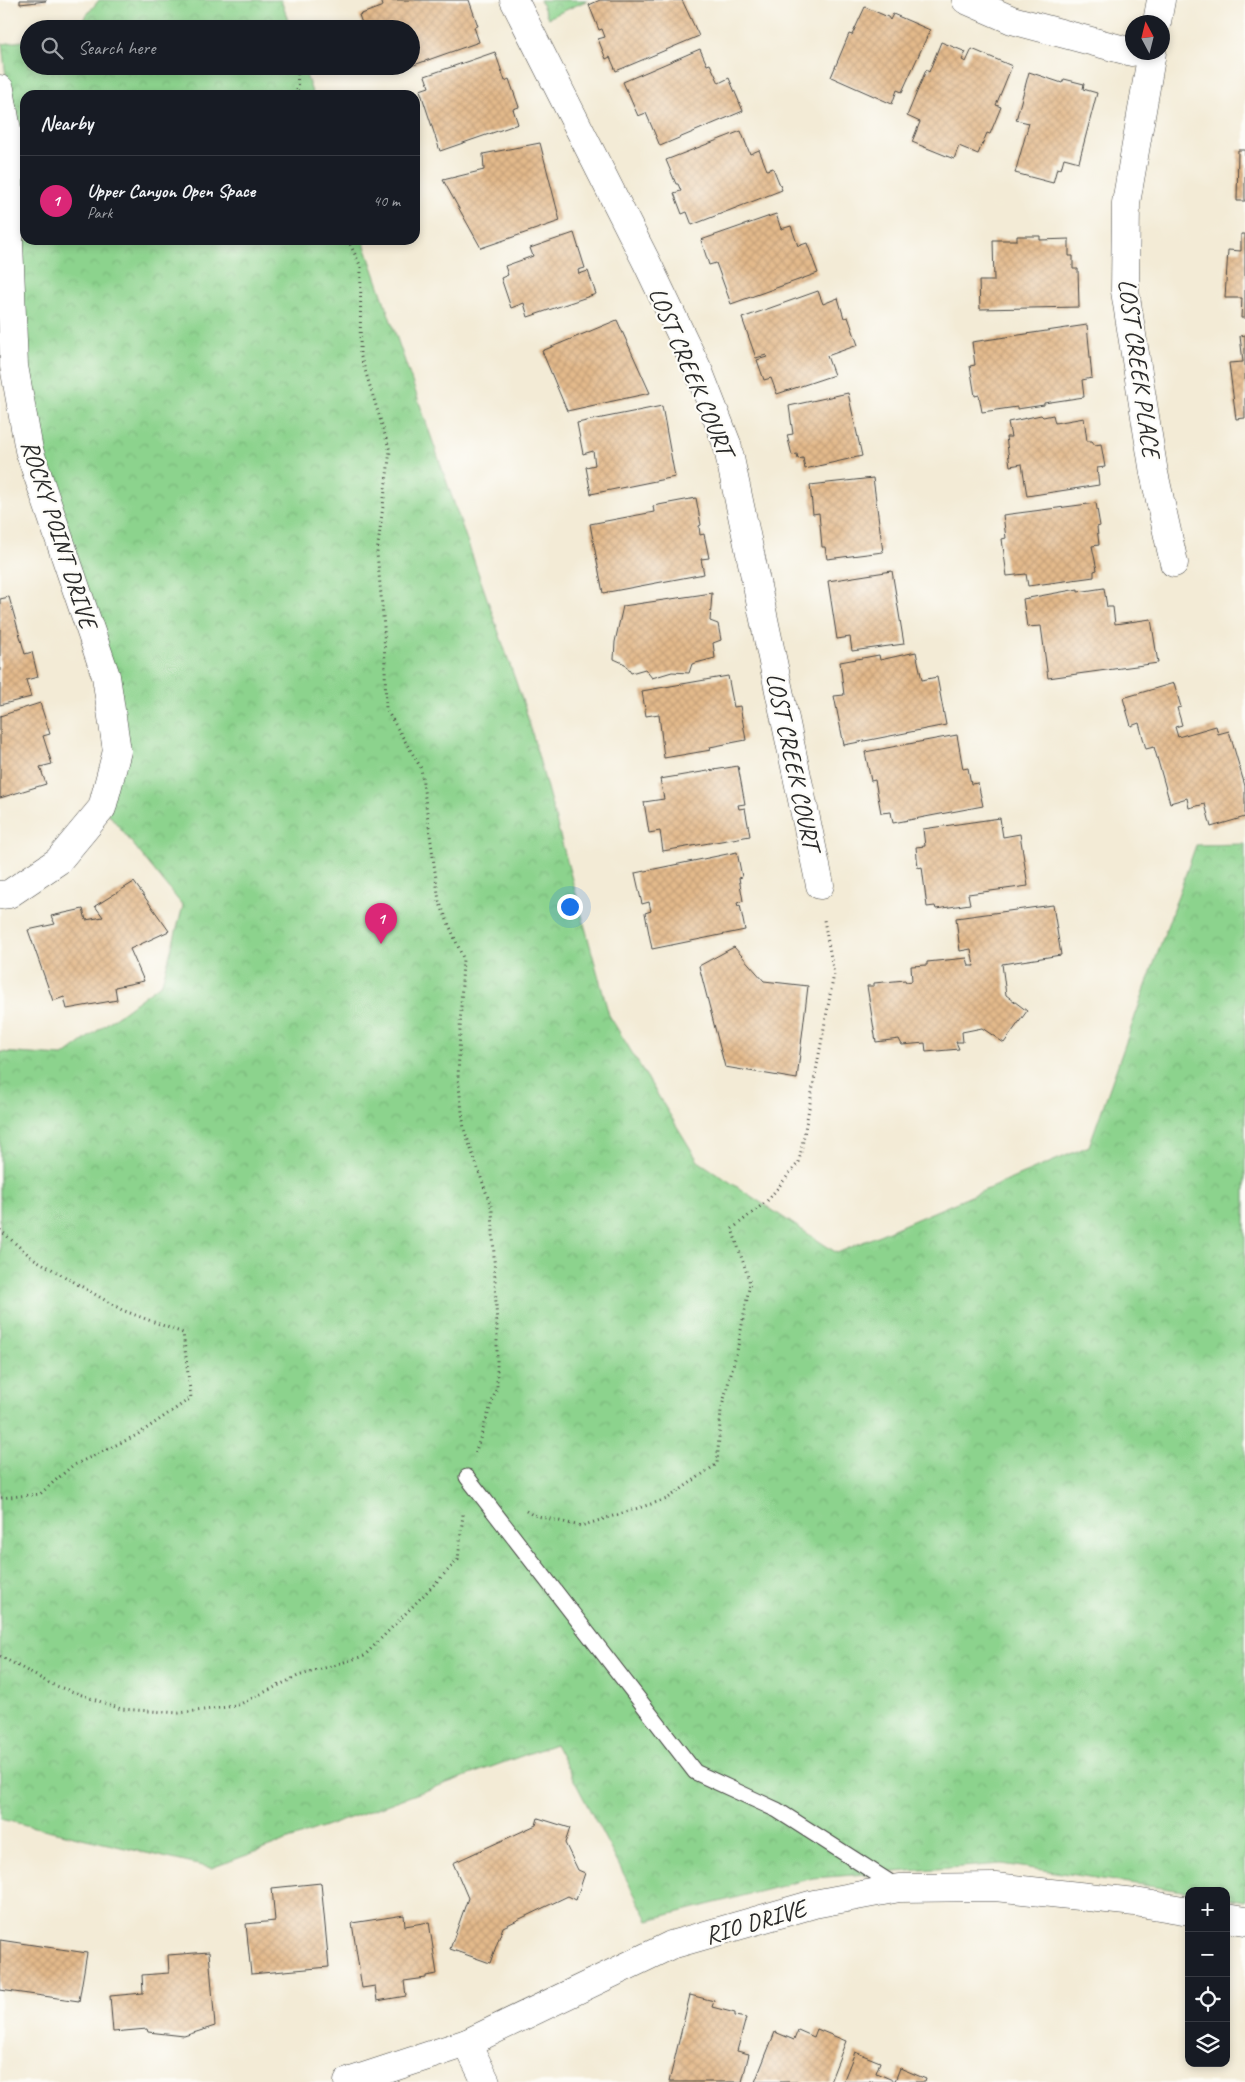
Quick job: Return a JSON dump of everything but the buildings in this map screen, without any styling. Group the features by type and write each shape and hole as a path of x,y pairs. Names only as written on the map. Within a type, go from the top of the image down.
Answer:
{"street":[{"name":"LOST CREEK COURT","path":"514,0 647,263 699,372 727,444 820,885"},
{"path":"966,0 1012,20 1125,50"},
{"path":"1158,15 1161,0"},
{"name":"LOST CREEK PLACE","path":"1141,60 1126,203 1125,291 1154,473 1174,563"},
{"name":"ROCKY POINT DRIVE","path":"0,90 9,142 9,242 16,375 29,450 106,676 117,751 102,808 58,861 9,894 0,895"},
{"name":"RIO DRIVE","path":"348,2082 467,2042 671,1945 814,1904 899,1888 995,1887 1135,1902 1185,1910"},
{"path":"1230,1919 1245,1921"},
{"path":"467,2042 486,2082"}],"lane":[{"path":"467,1477 694,1772 777,1810 899,1888"}],"path":[{"path":"297,90 298,75"},
{"path":"0,1656 52,1684 121,1709 180,1713 236,1706 298,1676 364,1656 458,1560 467,1477 497,1388 497,1328 492,1209 464,1129 458,1078 463,958 439,901 421,768 386,709 384,627 377,553 382,501 390,452 360,354 361,267 350,245"},
{"path":"525,1510 533,1515 581,1526 667,1499 717,1464 721,1410 737,1351 750,1283 732,1229 767,1201 799,1162 834,974 824,920"},
{"path":"0,1230 31,1257 122,1310 183,1334 190,1398 137,1435 72,1466 40,1494 0,1498"}],"green space":[{"path":"99,0 281,0 288,20 82,20"},
{"path":"540,0 588,0 548,18"},
{"path":"20,41 20,75 306,75 311,90 20,90 20,245 365,245 526,711 609,1015 698,1161 837,1253 1089,1146 1196,845 1245,844 1245,1901 1230,1899 1230,1887 1185,1887 1185,1891 1002,1864 813,1878 648,1920 555,1744 211,1868 0,1819 0,1052 63,1056 162,983 183,906 107,812 124,751 33,449 20,367 15,150 2,44"}],"place":[{"name":"Upper Canyon Open Space","path":"381,944"}]}
